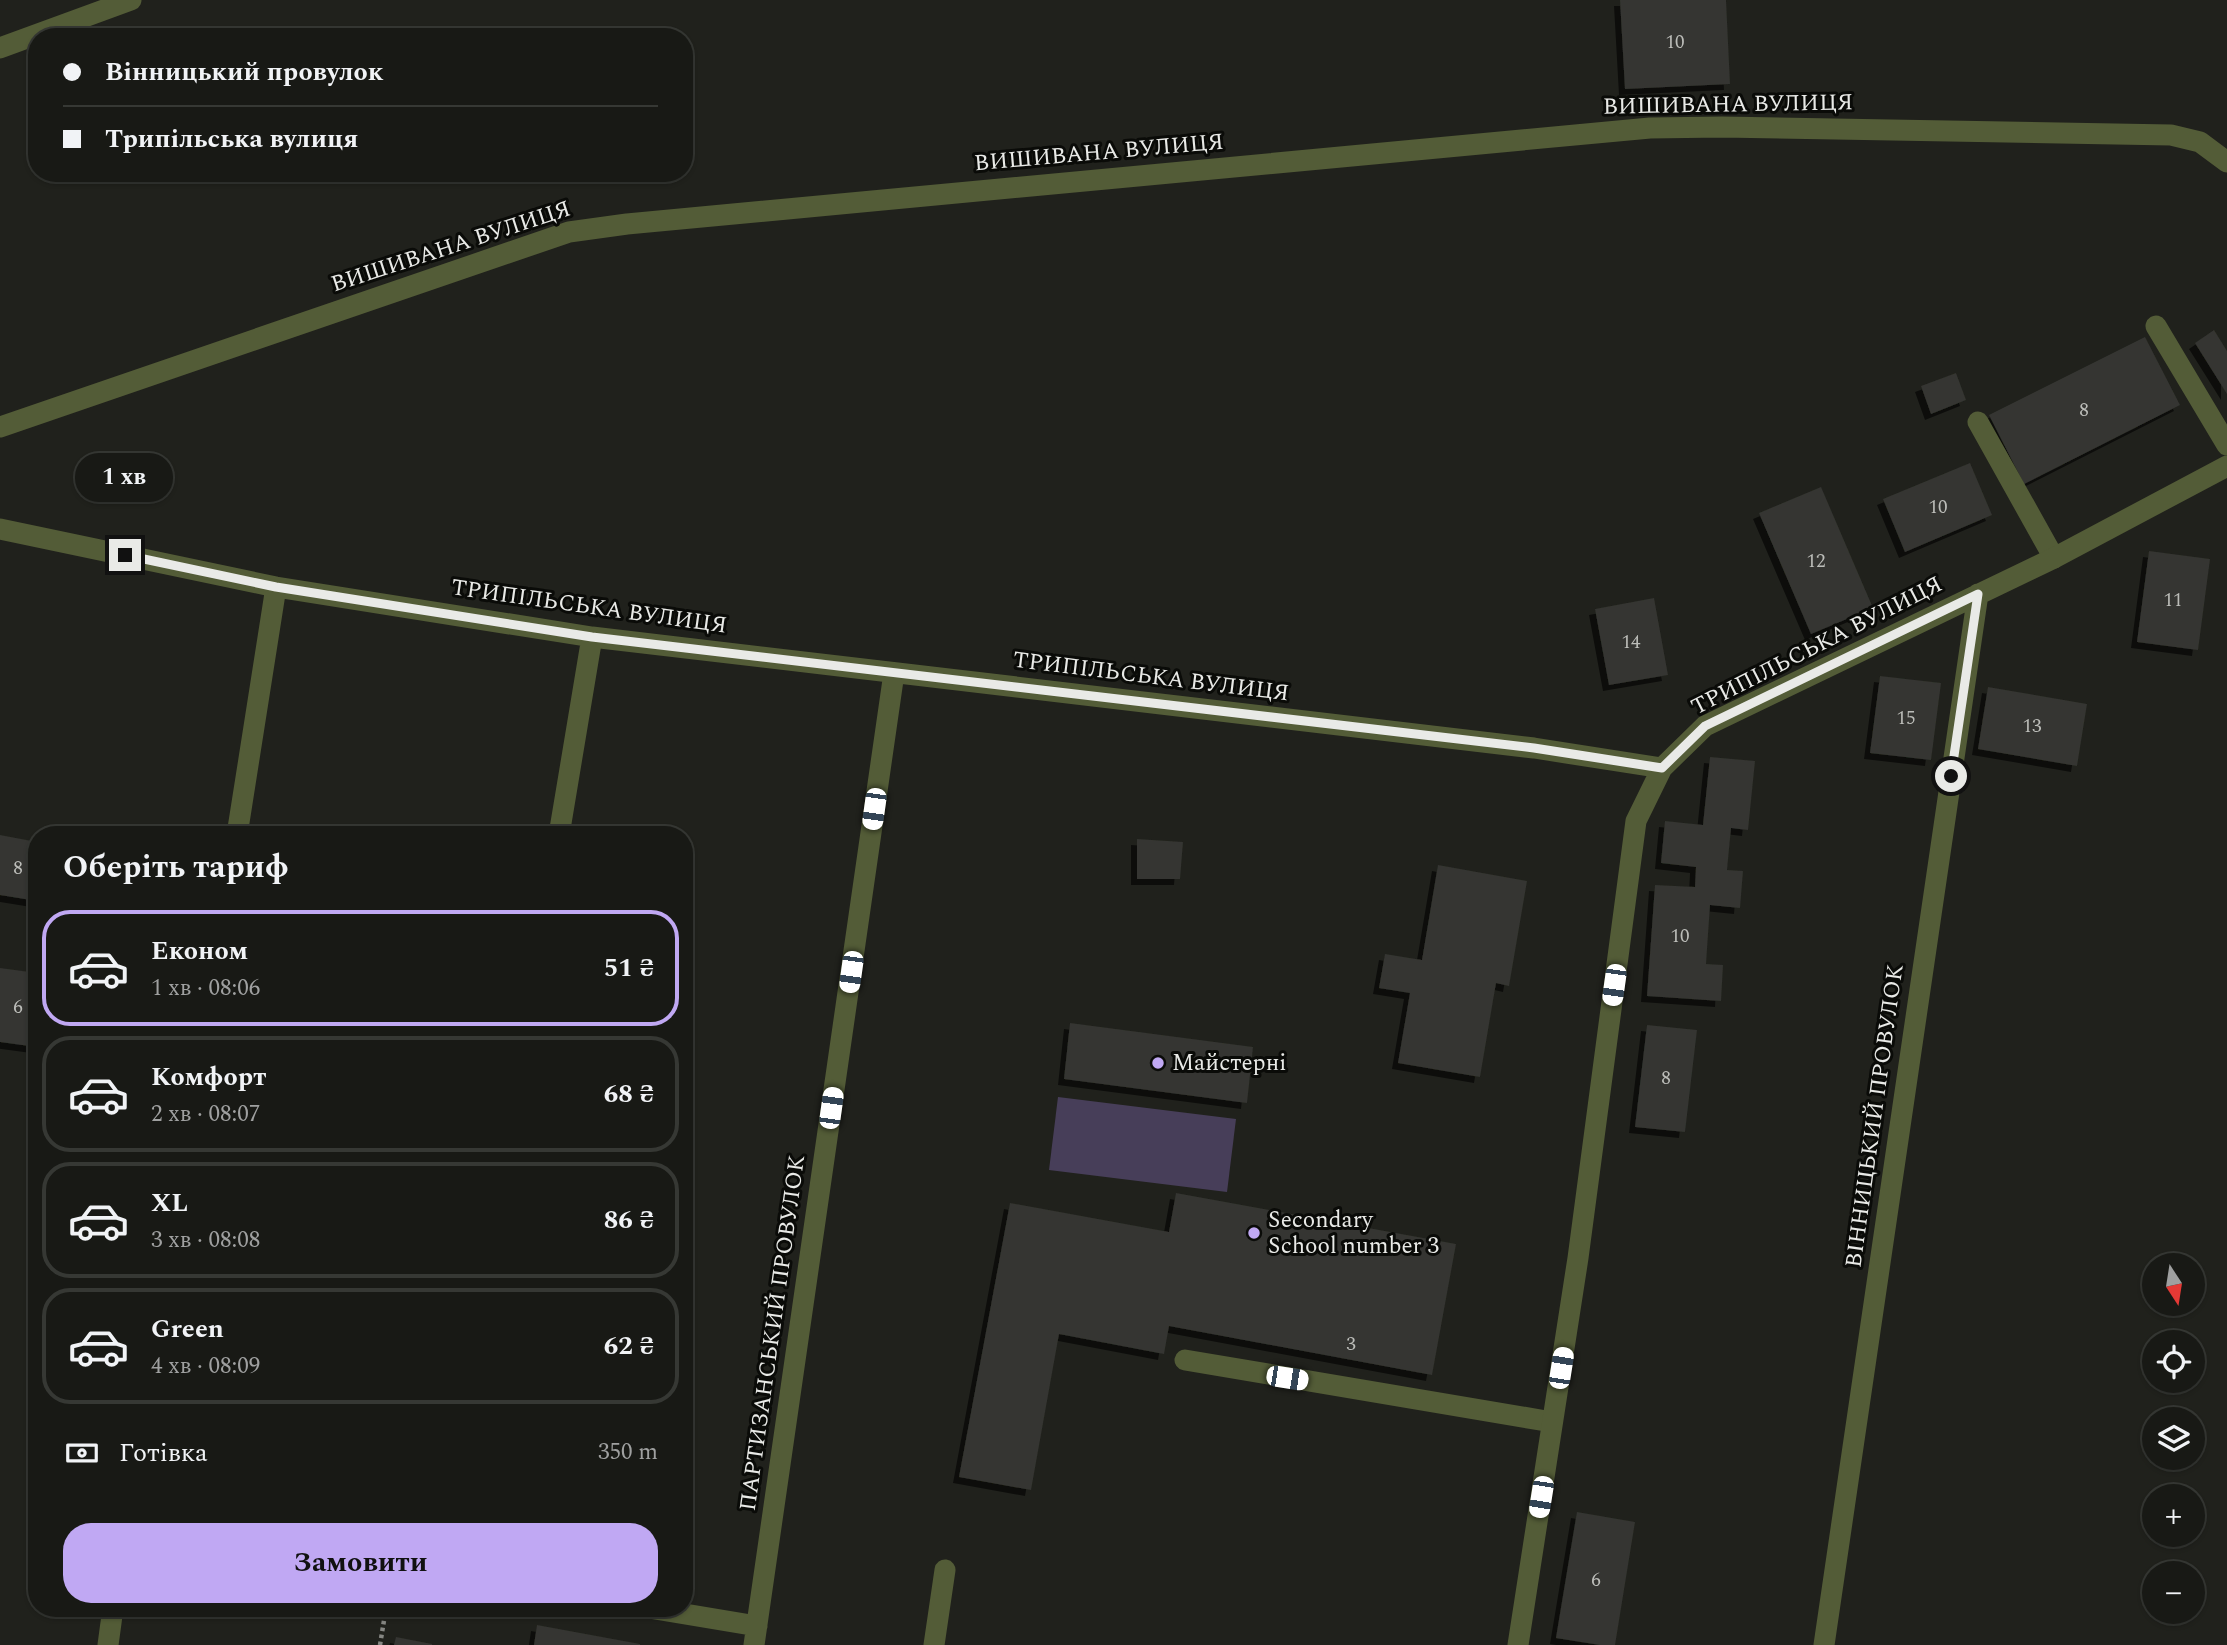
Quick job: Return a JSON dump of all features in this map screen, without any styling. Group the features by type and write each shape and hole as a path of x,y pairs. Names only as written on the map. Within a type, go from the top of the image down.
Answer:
{"street":[{"path":"55,28 131,0"},
{"path":"0,48 28,38"},
{"name":"ВИШИВАНА ВУЛИЦЯ","path":"0,427 569,232 626,224 1650,128 2171,135 2200,142 2227,162"},
{"path":"2156,326 2227,445"},
{"path":"1978,422 2054,558"},
{"name":"ТРИПІЛЬСЬКА ВУЛИЦЯ","path":"0,529 276,587 592,637 1534,748 1662,768 1705,726 2054,558 2227,467"},
{"path":"238,826 276,587"},
{"name":"ВІННИЦЬКИЙ ПРОВУЛОК","path":"1824,1645 1978,594"},
{"path":"560,826 592,637"},
{"name":"ПАРТИЗАНСЬКИЙ ПРОВУЛОК","path":"685,1617 756,1635 894,673"},
{"path":"1518,1645 1580,1244 1636,821 1662,768"},
{"path":"1185,1360 1552,1422"},
{"path":"934,1645 945,1570"},
{"path":"108,1645 112,1617"}],"path":[{"path":"380,1645 385,1617"}],"shaded area":[{"path":"1058,1097 1236,1119 1227,1192 1049,1170"}],"building":[{"path":"1620,0 1726,0 1730,84 1625,89"},
{"path":"2214,330 2227,351 2227,394 2195,343"},
{"path":"2145,337 2180,405 2024,484 1989,415"},
{"path":"1956,373 1966,400 1931,414 1921,386"},
{"path":"1970,463 1992,515 1905,552 1883,499"},
{"path":"1821,487 1873,608 1811,634 1759,513"},
{"path":"2149,551 2210,559 2198,650 2137,642"},
{"path":"1654,598 1668,675 1609,685 1595,609"},
{"path":"1880,676 1941,683 1931,760 1870,753"},
{"path":"1988,687 2087,704 2077,766 1978,749"},
{"path":"1710,757 1755,761 1748,830 1731,828 1727,870 1743,871 1740,908 1710,905 1706,964 1723,965 1721,1001 1647,996 1655,885 1695,887 1696,867 1661,863 1665,821 1703,825"},
{"path":"0,835 28,840 28,900 0,895"},
{"path":"1137,839 1183,842 1180,879 1137,879"},
{"path":"1438,865 1527,881 1509,986 1496,983 1480,1077 1398,1063 1410,993 1379,988 1385,954 1422,960"},
{"path":"0,968 28,972 28,1046 0,1042"},
{"name":"Майстерні","path":"1070,1023 1253,1047 1247,1103 1064,1079"},
{"path":"1647,1025 1697,1030 1685,1132 1635,1127"},
{"path":"1176,1193 1456,1244 1432,1375 1169,1326 1164,1354 1059,1334 1031,1490 959,1477 1010,1203 1169,1232"},
{"path":"1577,1512 1635,1522 1615,1645 1556,1638"},
{"path":"537,1625 640,1644 640,1645 534,1645"},
{"path":"396,1637 432,1644 432,1645 394,1645"}],"place":[{"name":"Майстерні","path":"1158,1063"},
{"name":"Secondary School number 3","path":"1254,1233"}],"route":[{"path":"125,555 276,587 592,637 1534,748 1662,768 1705,726 1978,594 1951,776"}]}
